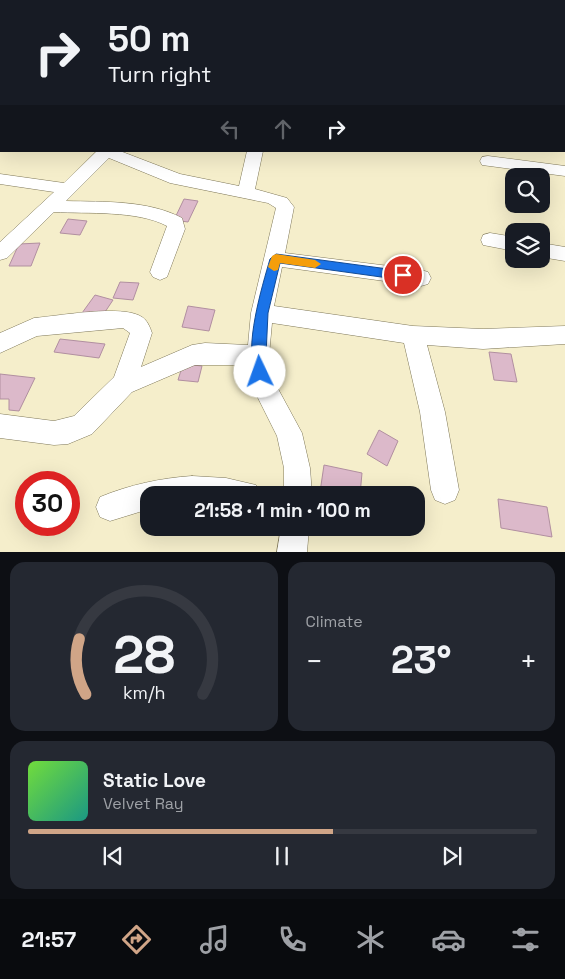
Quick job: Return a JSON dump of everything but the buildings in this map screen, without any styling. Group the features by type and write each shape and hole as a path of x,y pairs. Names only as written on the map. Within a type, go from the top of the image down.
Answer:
{"street":[{"path":"246,193 255,152"},
{"path":"546,152 557,170"},
{"path":"0,253 69,189 117,153 176,179 272,198 281,202 285,208 276,259 262,313 258,355 265,388 289,433 297,468 298,486"},
{"path":"488,161 557,170"},
{"path":"0,179 69,189"},
{"path":"50,206 131,211 169,218 176,223 176,229 160,272"},
{"path":"490,240 505,242"},
{"path":"550,252 565,254"},
{"path":"276,259 421,278"},
{"path":"262,313 413,335 483,339 565,335"},
{"path":"0,343 34,327 122,319 134,322 140,327 141,333 124,384"},
{"path":"413,335 427,378 445,490"},
{"path":"0,426 54,433 68,432 83,425 124,384 150,375 192,355 205,353 258,355"},
{"path":"110,508 140,498"},
{"path":"292,552 294,536"}],"slow traffic":[{"path":"274,267 276,259 315,264"}],"route":[{"path":"260,372 258,355 262,313 276,259 403,275"}]}
